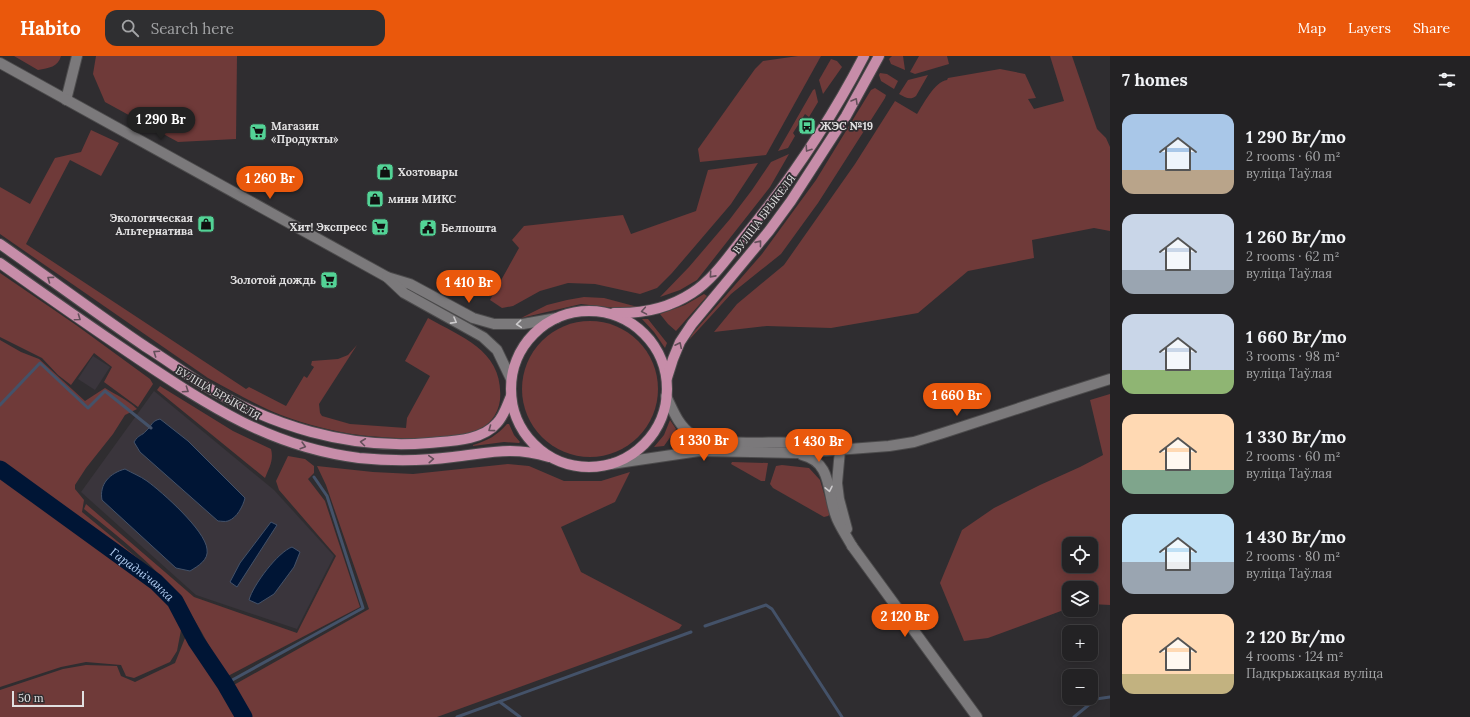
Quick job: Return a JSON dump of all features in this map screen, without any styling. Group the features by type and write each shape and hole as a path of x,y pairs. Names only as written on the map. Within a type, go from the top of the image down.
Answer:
{"main road":[{"path":"66,100 77,56"},
{"name":"ВУЛІЦА БРЫКЕЛЯ","path":"0,244 202,384 238,404 290,426 350,440 378,444 410,444 450,441 478,436 491,430 498,422 511,396 511,379 515,363 531,336 544,326 557,318 573,313 632,314 653,310 678,301 693,293 705,283 761,217 781,189 825,123 864,56"},
{"name":"ВУЛІЦА БРЫКЕЛЯ","path":"666,382 680,342 692,324 769,231 786,207 846,116 879,56"},
{"path":"0,63 387,277 410,284 473,318 494,324 523,324 557,318"},
{"name":"ВУЛІЦА БРЫКЕЛЯ","path":"0,263 110,340 195,396 233,418 284,441 323,451 378,460 409,460 453,457 502,450 528,452 549,457"},
{"path":"387,277 404,293 483,337 497,350 511,379"},
{"path":"606,313 619,317 631,324 652,343 664,368 666,382 666,396 660,419 649,439 638,450 611,464"},
{"path":"511,396 515,414 523,431 534,445 549,457 564,463 580,467 595,467 699,451 797,453 888,446 914,442 1110,379"},
{"path":"666,396 676,417 684,427 692,435 701,439 797,443 840,450"},
{"path":"840,450 837,483 839,499 852,546"},
{"path":"797,453 810,457 817,461 822,467 826,477 836,518 852,546 865,566 977,717"}],"shaded area":[{"path":"14,56 61,56 58,63 55,65 38,70"},
{"path":"96,56 237,56 236,139 178,142 105,102 93,74"},
{"path":"798,56 821,56 766,155 700,162 698,149 755,69 763,61"},
{"path":"892,56 903,56 905,70 891,64 889,59"},
{"path":"919,56 947,56 949,64 915,74 910,72"},
{"path":"1050,56 1072,56 1097,129 1106,138 1110,147 1110,231 1094,228 1032,240 1034,258 968,271 918,313 831,328 767,326 714,332 737,304 784,265 855,164 895,101 917,114 938,84 947,80 948,78 1000,69 1025,74 1036,98 1028,99 1034,109 1064,101"},
{"path":"831,59 837,61 842,67 823,94 819,80"},
{"path":"880,73 887,74 898,81 894,89 881,81 879,75"},
{"path":"928,75 916,96 908,98 899,94 908,80"},
{"path":"875,88 886,95 885,98 818,203 781,254 731,294 689,340 693,333 762,254 816,180 871,90"},
{"path":"815,89 818,102 809,117 805,114 793,133 795,136 788,148 778,151 813,90"},
{"path":"91,130 119,143 101,176 70,160 26,244 246,389 249,387 286,406 304,376 307,378 314,367 311,365 312,361 338,359 348,355 357,345 319,404 320,413 322,416 350,424 406,428 407,418 430,376 405,361 428,318 455,332 479,348 488,358 495,369 499,383 500,400 495,415 489,423 480,429 463,434 434,438 402,438 341,432 281,415 208,378 0,234 0,187 30,204 55,158 81,152"},
{"path":"789,154 770,187 697,280 680,290 660,297 689,267 730,219 771,162"},
{"path":"758,163 731,204 672,273 657,288 640,294 595,284 568,283 540,291 513,306 502,308 490,300 519,248 512,240 524,226 623,215 631,234 696,211 708,170"},
{"path":"0,273 76,325 150,379 153,384 138,407 104,382 112,367 94,353 71,385 58,375 42,358 0,337"},
{"path":"704,294 707,296 676,331 660,314 685,305"},
{"path":"584,297 604,298 634,306 646,306 632,310 581,304 521,318 547,305"},
{"path":"642,319 648,319 667,343 665,348 654,332"},
{"path":"583,321 597,321 616,326 628,332 643,346 653,363 657,376 657,402 653,415 647,427 633,442 628,446 610,454 597,457 583,457 564,452 552,446 537,432 533,427 525,409 522,396 522,382 527,363 533,351 547,336 552,332 570,324"},
{"path":"0,340 21,352 39,359 85,401 105,388 126,400 137,409 125,415 113,434 86,468 75,485 75,489 84,500 82,512 152,570 165,587 181,630 177,651 170,662 134,678 126,676 121,665 86,662 61,667 0,687"},
{"path":"93,356 110,367 95,390 78,379"},
{"path":"160,386 233,431 271,449 271,460 265,478 157,390"},
{"path":"154,391 274,490 334,556 297,629 196,595 81,492"},
{"path":"1110,394 1110,605 1098,604 1098,581 1062,581 1062,611 988,638 964,641 940,583 962,530 994,508 1103,455 1090,400"},
{"path":"670,420 676,429 664,446 654,447 664,435"},
{"path":"507,424 509,424 514,435 520,442 519,443 504,442 473,446 492,437"},
{"path":"288,456 305,459 314,466 314,473 308,479 325,501 360,607 226,677 196,623 164,579 111,530 84,509 86,504 194,597 297,633 336,556 279,490 276,481"},
{"path":"732,462 768,463 765,481 761,481 731,464"},
{"path":"508,464 529,466 564,481 601,481 630,472 615,502 561,527 581,572 682,625 679,629 437,717 251,717 232,686 369,609 326,485 317,466 373,472 413,474"},
{"path":"782,465 809,468 820,480 830,514 828,516 824,517 773,488 770,484 776,466"},
{"path":"187,633 237,717 0,717 0,690 63,669 86,665 117,666 121,676 135,682 175,663"}],"water":[{"path":"160,419 188,441 245,498 243,505 234,517 227,521 218,521 140,452 134,442 145,433 153,422"},
{"path":"125,469 154,486 182,512 199,532 204,541 207,553 205,559 199,565 190,571 176,568 102,500 102,489 104,484 110,476"},
{"path":"271,522 277,525 237,587 230,582 240,563"},
{"path":"292,547 300,552 294,567 274,594 258,604 249,600 255,586 273,562 286,550"}],"waterway":[{"path":"0,405 40,363 88,408 105,391 151,428"},
{"name":"Гараднічанка","path":"0,469 156,582 175,601 196,641 225,684 244,717"},
{"path":"225,684 363,608 327,496 314,477"},
{"path":"705,626 766,605 772,609 842,717"},
{"path":"457,717 691,632"},
{"path":"1074,717 1096,699 1110,697"},
{"path":"500,702 520,717"}],"place":[{"name":"ЖЭС №19","path":"807,126"},
{"name":"Магазин «Продукты»","path":"258,132"},
{"name":"Хозтовары","path":"385,172"},
{"name":"мини МИКС","path":"375,199"},
{"name":"Экологическая Альтернатива","path":"206,224"},
{"name":"Хит! Экспресс","path":"380,227"},
{"name":"Белпошта","path":"428,228"},
{"name":"Золотой дождь","path":"329,280"}]}
